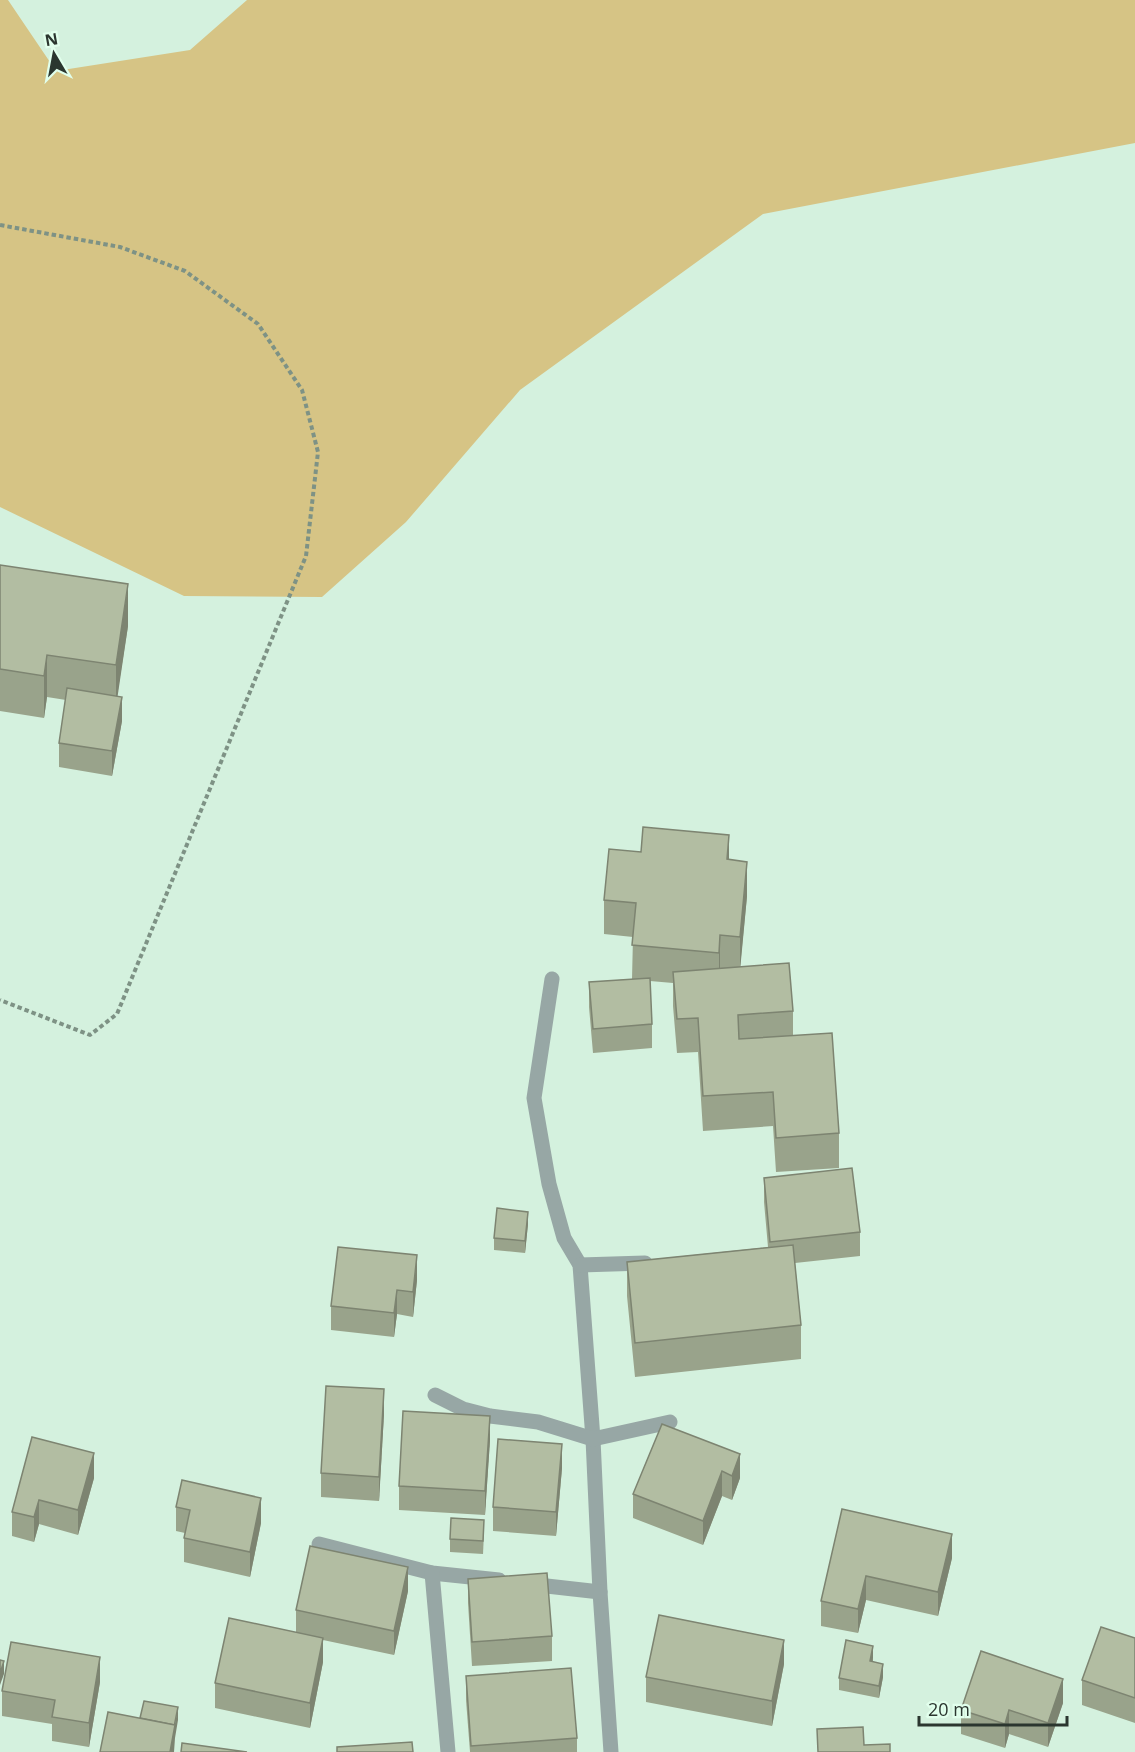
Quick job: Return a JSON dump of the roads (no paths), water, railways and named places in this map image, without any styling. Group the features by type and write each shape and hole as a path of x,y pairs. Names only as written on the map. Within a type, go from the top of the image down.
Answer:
{"street":[{"path":"552,979 534,1098 549,1184 564,1238 580,1265 593,1439 611,1752"},
{"path":"580,1265 657,1263"},
{"path":"435,1395 464,1409 490,1416 538,1422 593,1439 670,1422"},
{"path":"319,1544 432,1573 600,1592"},
{"path":"432,1573 448,1752"}]}
